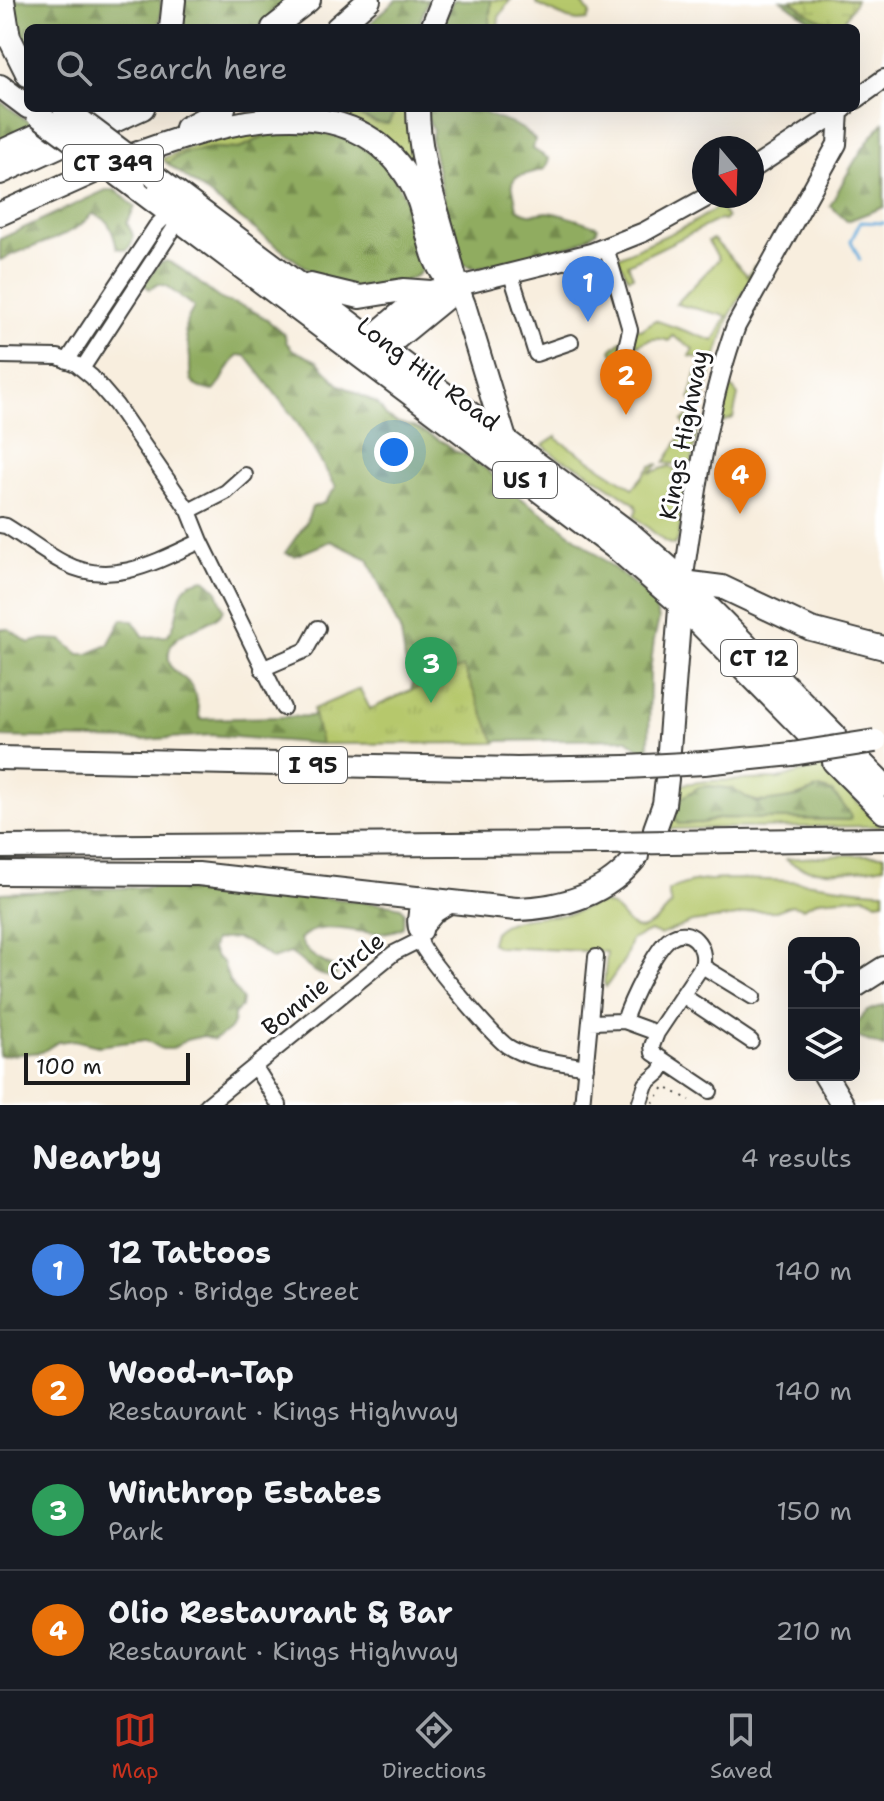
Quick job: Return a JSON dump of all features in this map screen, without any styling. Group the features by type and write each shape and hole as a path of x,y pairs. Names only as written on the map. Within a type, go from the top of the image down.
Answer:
{"highway":[{"path":"3,0 9,37 24,67"},
{"path":"171,24 174,0"},
{"path":"278,24 309,0"},
{"path":"342,24 369,0"},
{"path":"434,24 443,0"},
{"path":"0,61 24,79"},
{"name":"Long Hill Road","path":"0,86 24,105"},
{"name":"Long Hill Road","path":"34,112 135,187 179,207 294,280 372,352 505,439 625,529 682,593 834,734"},
{"name":"Long Hill Road","path":"69,112 156,177 179,207 372,352 602,538 682,593 713,637 811,737"},
{"path":"0,152 88,112"},
{"name":"CT 349","path":"0,173 134,112"},
{"name":"CT 349","path":"0,214 216,112"},
{"path":"372,352 392,342 455,287 451,260 425,165 418,112"},
{"path":"119,160 198,134 272,118 306,118 344,126 362,134 383,150 408,180 420,204 437,267 455,287 464,305 505,439"},
{"path":"294,280 342,295 360,297 403,290 431,292"},
{"path":"372,352 381,330 419,298 455,287"},
{"path":"669,750 682,593 722,587 803,626 884,648"},
{"path":"674,666 677,655 685,646 713,637"},
{"name":"I 95","path":"0,758 517,769 626,767 792,754 880,741"},
{"path":"0,748 133,761"},
{"path":"857,758 884,785"},
{"path":"834,762 884,812"},
{"path":"662,835 667,779"},
{"path":"0,838 304,836 604,843 662,835 884,839"},
{"path":"0,847 517,842"},
{"path":"0,873 198,874 516,909 564,903 592,892 611,881 637,856"},
{"path":"420,898 422,909 418,924 421,935"},
{"path":"860,970 884,960"},
{"path":"860,983 884,968"},
{"path":"814,1081 825,1105"},
{"path":"829,1081 843,1105"}],"main road":[{"path":"860,96 884,79"},
{"path":"764,161 839,112"},
{"name":"Kings Highway","path":"682,593 711,414 728,349 736,326 837,144 842,112"},
{"path":"455,287 511,275 606,247 644,232 692,205"}],"street":[{"path":"75,365 156,226 179,207"},
{"path":"606,247 630,330 623,360"},
{"path":"511,275 536,354 571,342"},
{"path":"0,356 58,357 75,365 116,405 189,511 283,708"},
{"path":"189,511 226,492 245,475"},
{"path":"0,525 72,567 106,574 140,568 201,541"},
{"path":"262,669 306,650 318,628"},
{"path":"455,903 437,914 421,935 467,1002 493,1034 509,1047 586,1067"},
{"path":"624,1021 632,998 669,939 683,934 695,939 703,951 702,966 657,1033 652,1046 653,1053 710,1091"},
{"name":"Bonnie Circle","path":"207,1105 394,953 421,935"},
{"path":"582,1105 596,957"},
{"path":"702,966 753,997"},
{"path":"682,995 751,1041"},
{"path":"590,1022 624,1021 657,1033"},
{"path":"647,1103 646,1084 666,1062"},
{"path":"255,1067 279,1105"}],"path":[{"path":"647,1103 664,1087 690,1100"}],"green space":[{"path":"8,0 161,0 159,24 24,24 24,46"},
{"path":"180,0 293,0 262,24 178,24"},
{"path":"396,0 428,0 419,24 369,24"},
{"path":"453,0 491,0 489,24 442,24"},
{"path":"491,0 510,0 499,17 498,24 489,24"},
{"path":"535,0 580,0 590,14 587,20 568,19 538,5"},
{"path":"781,0 797,4 827,20 844,21 845,24 816,24"},
{"path":"791,0 856,0 844,21 829,22"},
{"path":"0,101 35,126 0,142"},
{"path":"273,112 351,112 377,123 392,112 411,112 419,175 384,145"},
{"path":"351,112 394,112 388,124 377,123"},
{"path":"426,112 484,112 521,128 535,140 533,149 549,159 545,169 516,177 512,183 517,209 530,214 548,212 565,216 598,227 596,232 577,244 476,269 460,263 449,227 431,139 433,131"},
{"path":"884,122 884,207 847,221 830,206 861,151"},
{"path":"247,128 328,128 278,129 239,149 212,148 184,153 167,163 162,159 197,144"},
{"path":"278,129 325,133 345,139 379,160 404,195 417,230 425,267 416,276 401,283 365,290 327,284 167,163 184,153 212,148 239,149"},
{"path":"106,190 116,190 135,207 127,223 133,237 127,250 117,248 107,222 92,214 61,236 0,260 0,239"},
{"path":"717,208 721,208 727,218 628,264 633,276 628,278 618,257 689,225"},
{"path":"713,239 748,276 754,266 757,268 730,315 716,357 705,359 689,356 693,349 673,336 669,341 647,340 614,355 611,350 636,328 641,330 655,320 714,341 727,316 676,304 719,259 708,241"},
{"path":"166,261 186,272 219,298 263,317 285,335 286,342 293,350 317,361 338,384 378,404 386,416 447,444 489,471 502,485 561,526 644,592 654,605 659,619 650,672 649,749 640,749 626,739 321,744 211,735 143,740 0,737 0,629 9,629 29,643 43,639 62,640 79,654 88,654 108,645 122,619 133,621 144,637 167,636 186,587 205,579 216,589 224,610 211,621 177,638 169,652 170,665 194,690 200,719 315,716 370,722 397,696 411,690 413,683 405,660 401,633 368,559 331,541 295,556 285,553 306,523 312,507 324,503 336,487 297,422 246,356 239,355 235,359 214,391 193,382 185,330 194,307 166,286 158,284 150,289 143,284 160,263"},
{"path":"704,366 712,367 703,404 698,405 690,398 697,371"},
{"path":"727,385 738,395 733,418 718,424"},
{"path":"690,415 699,421 678,539 674,545 665,542 634,516 637,509 635,504 581,468 557,457 543,445 557,436 557,439 633,488 651,466 659,464 649,473 670,466 675,471 685,470 687,467 684,465 664,463 687,427 682,421"},
{"path":"463,667 496,743 321,744 313,709 360,689 370,709"},
{"path":"823,766 881,826 671,829 668,826 674,792 684,784 779,779","holes":["820,788 832,792 850,820 721,818 702,823 733,789 743,796 764,802 786,800"]},
{"path":"699,787 733,789 756,803 798,797 819,788 832,792 851,814 850,820 721,818 678,824 675,816 677,801"},
{"path":"884,855 884,866 847,871 818,870 794,865 786,859"},
{"path":"741,879 884,891 884,901 877,902 865,896 819,900 803,908 792,905 776,911 754,911 692,922 660,935 650,931 631,940 625,959 606,987 607,952 498,947 491,943 494,932 510,922 572,913 599,903 611,906 630,925 645,927 671,905 668,891 695,882"},
{"path":"172,886 255,896 302,895 392,905 401,907 404,912 403,927 377,933 322,929 300,939 310,953 334,968 337,975 330,976 323,976 290,953 272,959 238,939 214,941 212,949 223,962 229,981 242,999 231,1027 213,1040 203,1036 186,1040 172,1049 162,1049 146,1040 98,1046 74,1040 58,1042 42,1052 0,1056 0,893"},
{"path":"884,1005 884,1047 860,1038 860,1019 867,1011"}],"waterway":[{"path":"860,260 851,241 860,222 884,223"}],"place":[{"name":"12 Tattoos","path":"588,322"},
{"name":"Wood-n-Tap","path":"626,415"},
{"name":"Olio Restaurant & Bar","path":"740,514"},
{"name":"Winthrop Estates","path":"431,703"}]}
